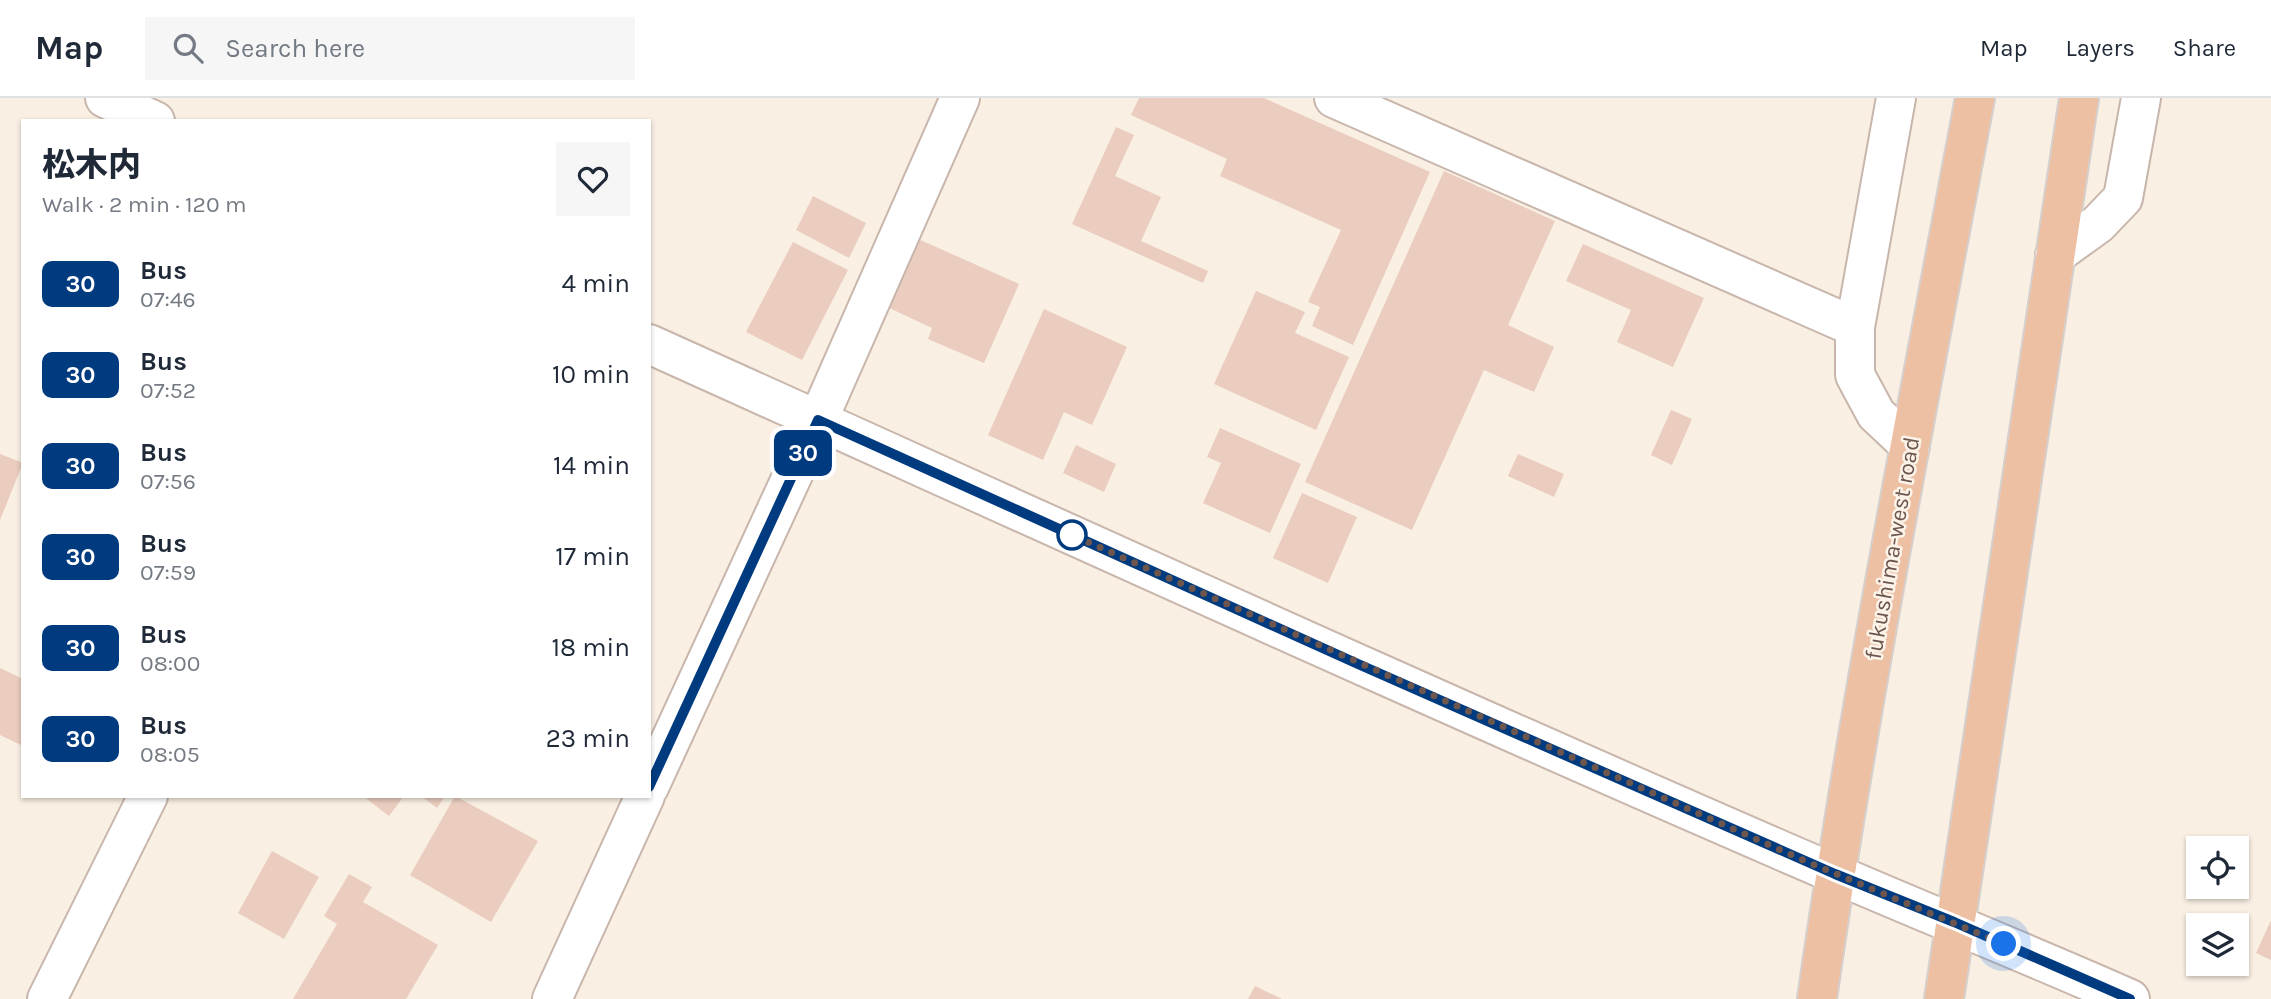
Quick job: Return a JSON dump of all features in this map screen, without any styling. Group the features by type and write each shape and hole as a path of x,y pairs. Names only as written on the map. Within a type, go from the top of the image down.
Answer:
{"highway":[{"name":"fukushima-west road","path":"1817,999 1835,874 1910,446 1975,98"},
{"path":"1944,999 2078,98"}],"street":[{"path":"105,98 151,119"},
{"path":"651,783 818,420 960,98"},
{"path":"1334,98 1856,327"},
{"path":"1896,98 1856,327 1855,375 1876,414 1910,446"},
{"path":"2055,255 2098,225 2123,198 2141,98"},
{"path":"651,345 1358,664 1835,874 1954,922 2130,999"},
{"path":"47,999 147,798"},
{"path":"552,999 644,798"}],"building":[{"path":"1139,98 1264,98 1430,172 1353,345 1312,326 1320,307 1308,302 1341,230 1220,176 1227,159 1131,115"},
{"path":"1116,127 1134,135 1115,176 1161,197 1141,241 1208,271 1203,283 1072,224"},
{"path":"1444,171 1555,221 1508,325 1554,347 1534,392 1484,370 1412,530 1305,482"},
{"path":"813,196 866,223 849,258 796,230"},
{"path":"916,238 1019,284 984,363 928,339 932,328 885,306"},
{"path":"793,242 848,270 802,360 746,332"},
{"path":"1583,244 1704,298 1673,367 1617,342 1631,310 1566,281"},
{"path":"1256,291 1305,312 1295,333 1349,357 1316,430 1214,384"},
{"path":"1044,309 1127,347 1092,425 1064,412 1043,460 988,435"},
{"path":"1671,410 1692,419 1672,465 1651,455"},
{"path":"1220,428 1301,464 1270,533 1203,503 1221,463 1207,457"},
{"path":"1076,445 1116,464 1104,492 1063,473"},
{"path":"0,454 21,462 21,468 0,520"},
{"path":"1518,454 1564,474 1554,497 1508,476"},
{"path":"1302,493 1357,517 1328,583 1273,558"},
{"path":"0,668 21,678 21,745 0,735"},
{"path":"366,798 402,798 389,816"},
{"path":"424,798 444,798 437,808"},
{"path":"454,798 459,798 538,841 491,922 410,875"},
{"path":"272,851 319,877 284,939 238,913"},
{"path":"349,874 372,887 363,902 438,945 406,999 293,999 337,924 324,916"},
{"path":"2271,920 2271,960 2256,953"},
{"path":"1255,986 1282,999 1248,999"}],"bus line":[{"name":"30","path":"651,783 818,420 1358,664 1835,874 1954,922 2130,999"}],"route":[{"path":"1072,535 1063,531 1835,874 2004,944"}]}
